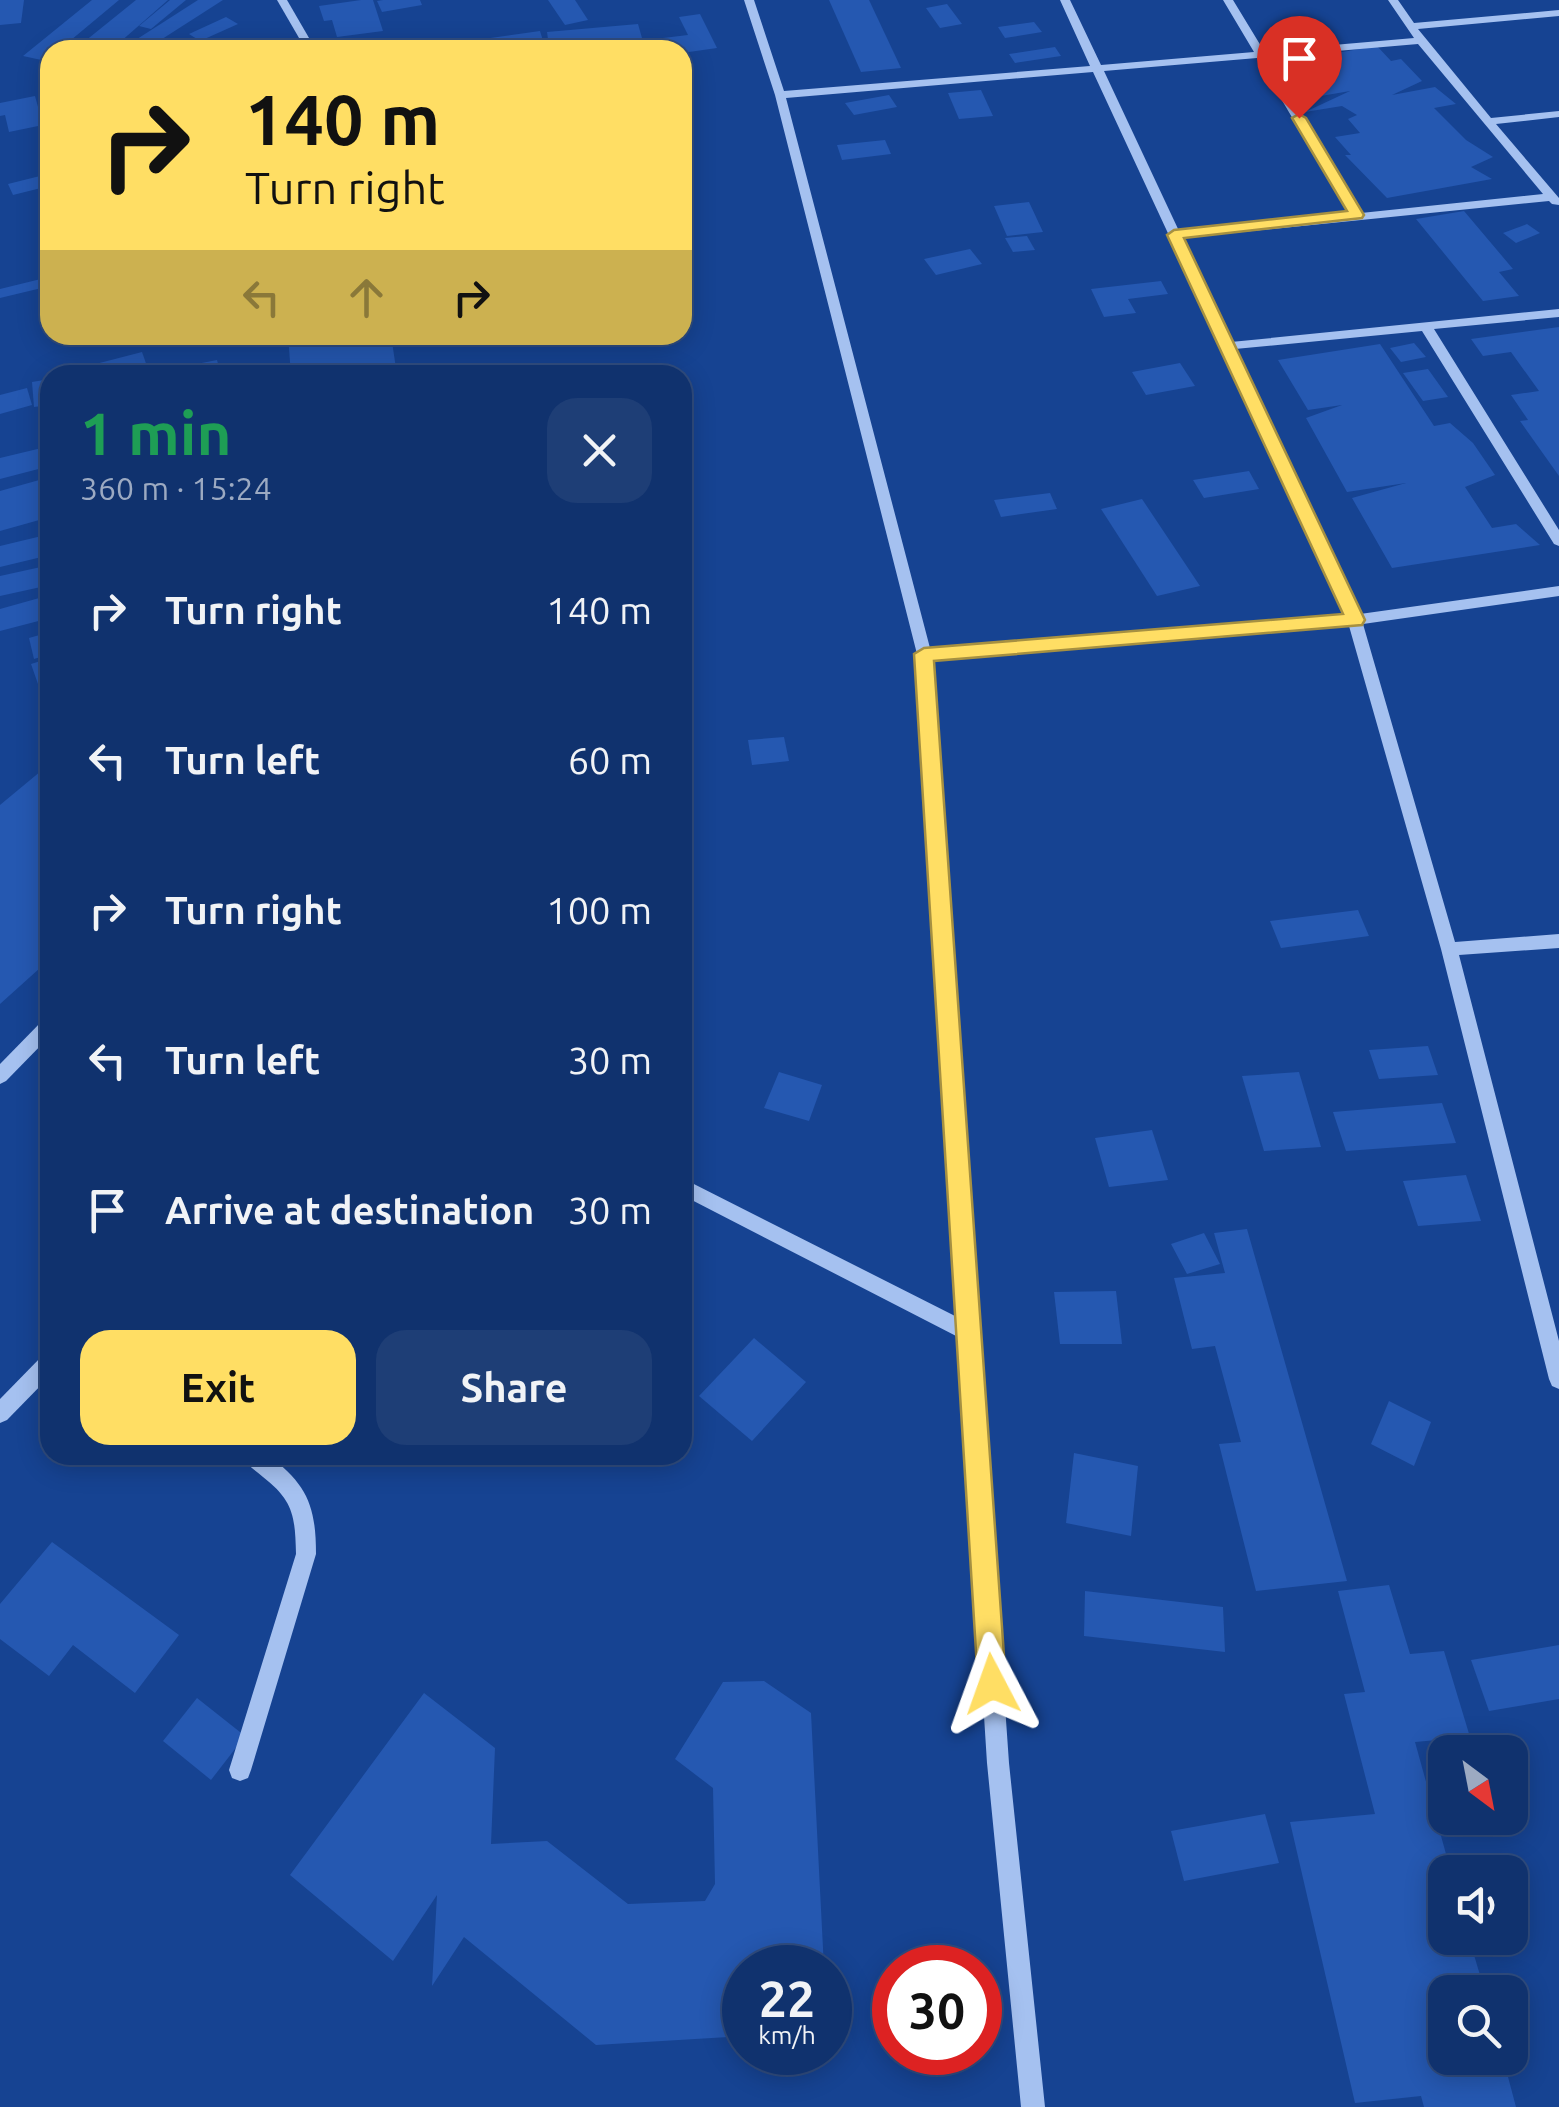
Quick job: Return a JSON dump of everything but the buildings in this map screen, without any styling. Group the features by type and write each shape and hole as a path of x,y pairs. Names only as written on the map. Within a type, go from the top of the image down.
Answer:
{"street":[{"path":"282,0 305,40"},
{"path":"749,0 780,96 924,654 998,1763 1034,2107"},
{"path":"1065,0 1356,620 1449,949 1559,1379"},
{"path":"1228,0 1356,215"},
{"path":"1393,0 1421,41 1556,201"},
{"path":"1412,26 1559,13"},
{"path":"780,96 1421,41"},
{"path":"1492,121 1559,114"},
{"path":"1174,235 1356,215 1556,201"},
{"path":"1228,346 1559,314"},
{"path":"1426,327 1559,541"},
{"path":"924,654 1356,620 1559,591"},
{"path":"1449,949 1559,942"},
{"path":"0,1076 40,1034"},
{"path":"692,1191 967,1332"},
{"path":"0,1412 40,1372"},
{"path":"240,1770 306,1554 307,1518 296,1488 265,1465"}],"route":[{"path":"992,1684 924,654 1356,620 1174,235 1356,215 1299,118"}]}
